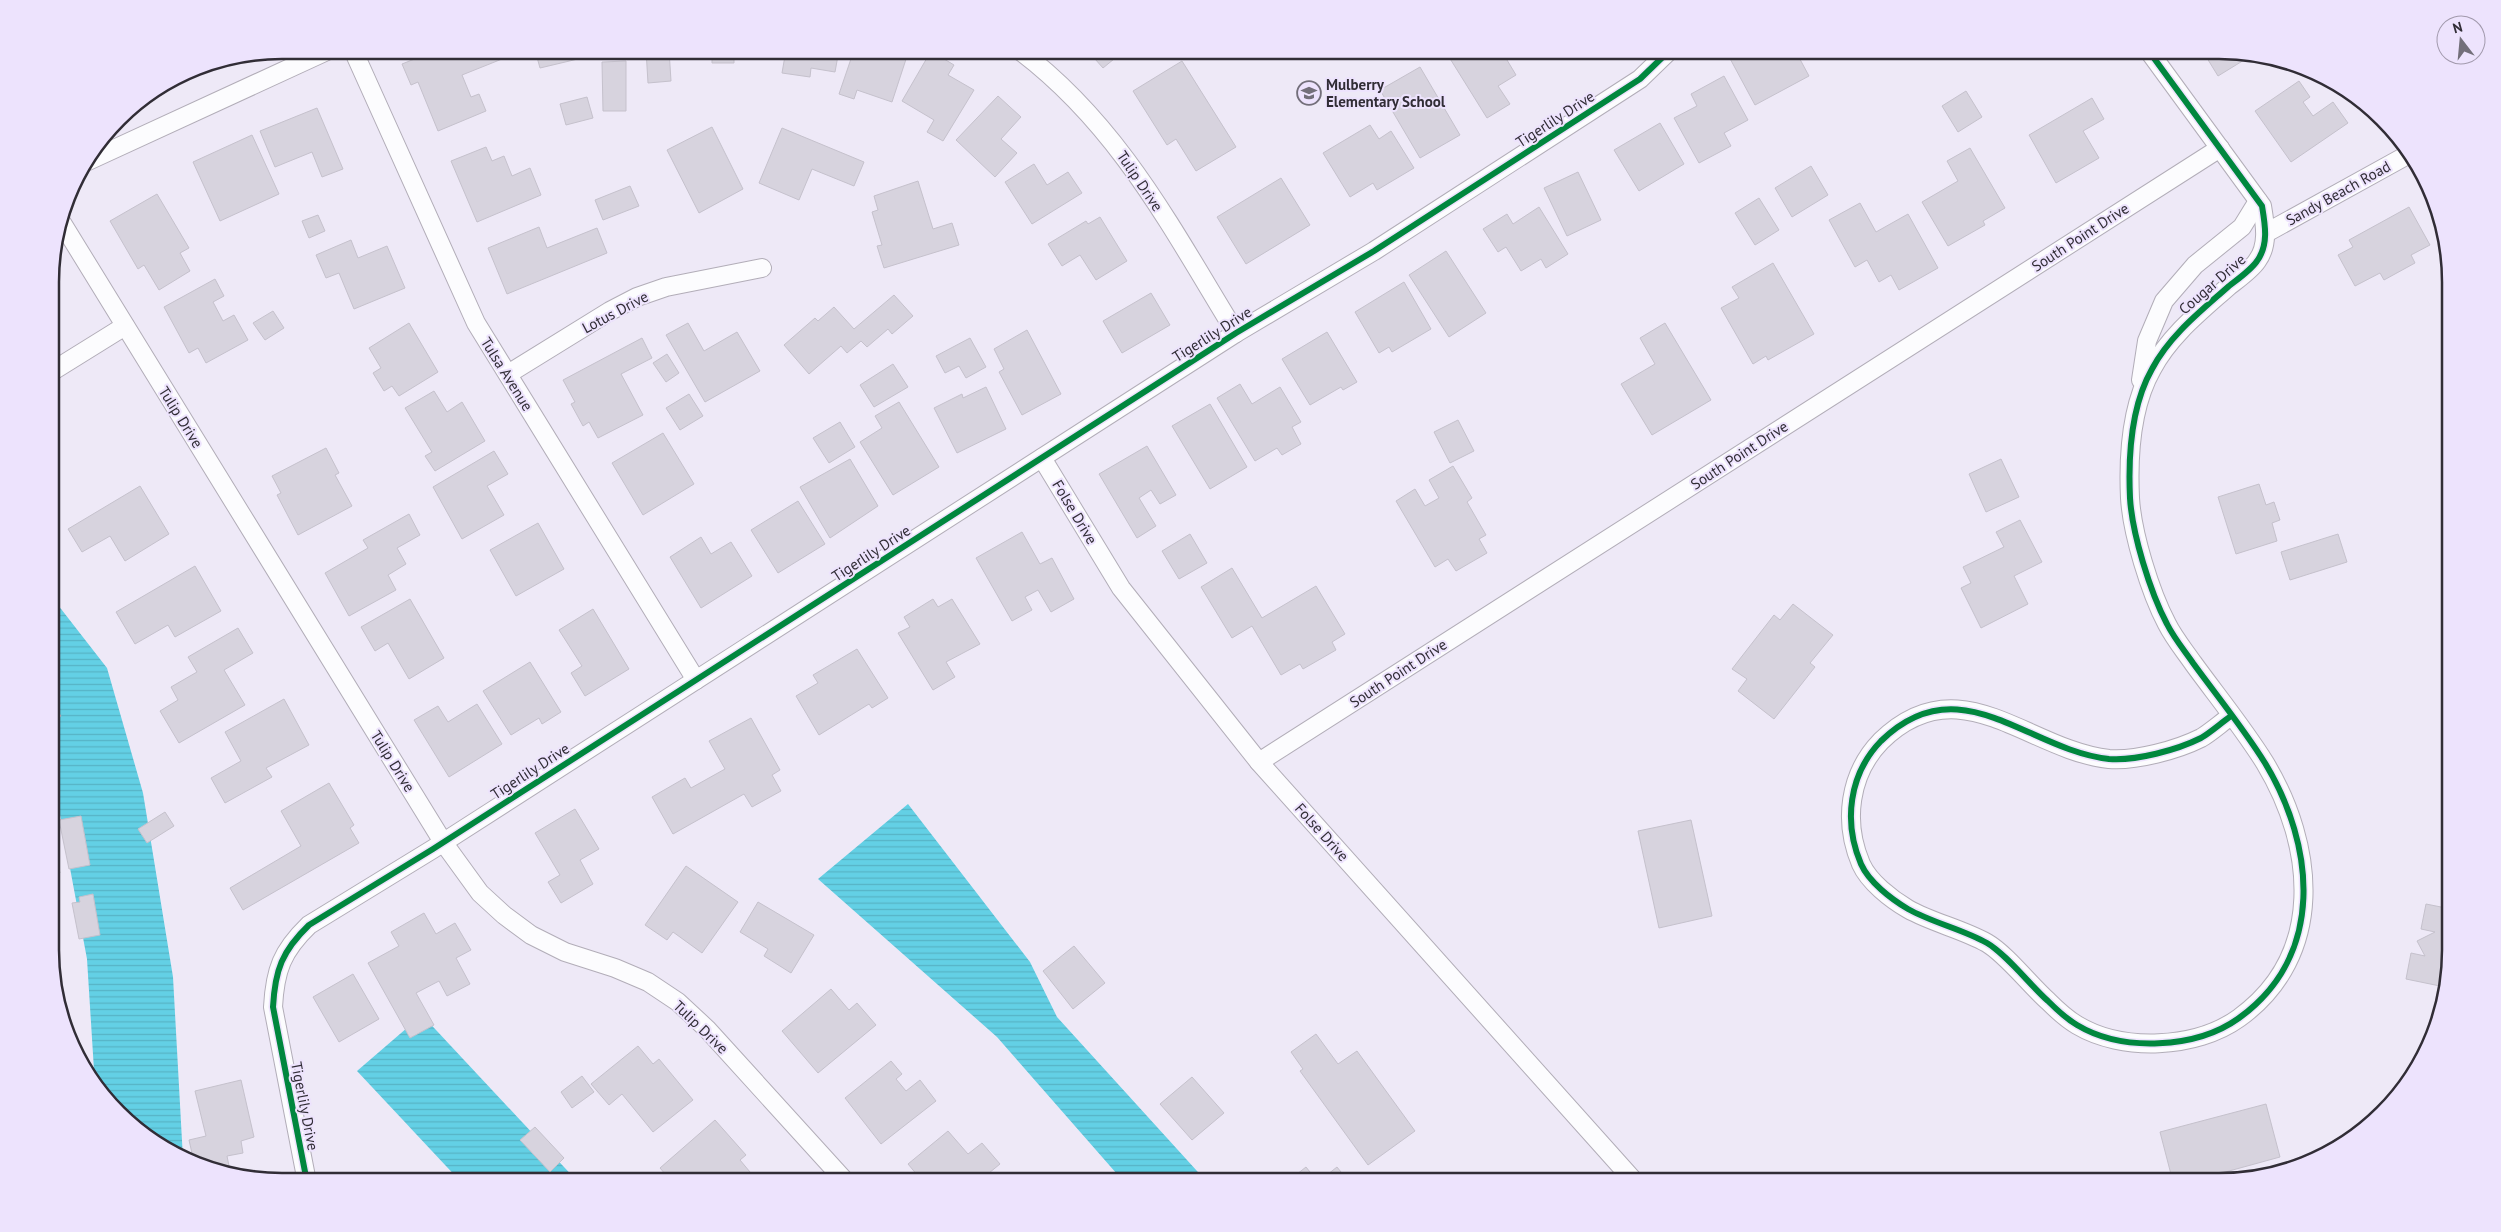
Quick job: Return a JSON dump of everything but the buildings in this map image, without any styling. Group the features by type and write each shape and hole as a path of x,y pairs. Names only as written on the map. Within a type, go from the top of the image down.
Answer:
{"street":[{"path":"97,157 309,59"},
{"name":"Tulsa Avenue","path":"357,59 476,323 696,680"},
{"name":"Tulip Drive","path":"1030,59 1080,102 1114,142 1145,185 1236,333"},
{"name":"Tigerlily Drive","path":"305,1173 273,1007 274,983 280,962 293,941 309,925 443,842 1236,333 1374,251 1640,79 1661,59"},
{"name":"Cougar Drive","path":"2155,59 2262,206 2266,232 2259,260 2186,324 2154,365 2138,398 2132,440 2130,496 2133,522 2154,593 2169,629 2231,716"},
{"name":"South Point Drive","path":"1259,762 2220,148"},
{"name":"Sandy Beach Road","path":"2266,232 2404,156"},
{"path":"2138,398 2147,342 2164,301 2195,265 2242,227 2258,201"},
{"name":"Tulip Drive","path":"65,228 443,842 480,893 504,915 531,935 565,952 640,978 678,1002 707,1029 838,1173"},
{"name":"Lotus Drive","path":"508,374 610,311 637,297 666,287 762,268"},
{"path":"59,367 125,326"},
{"name":"Folse Drive","path":"1042,458 1121,588 1259,762 1627,1173"},
{"path":"1946,710 1988,714 2064,747 2110,759 2148,756 2200,738 2231,716 2265,764 2286,805 2305,873 2303,924 2295,947 2270,989 2240,1017 2200,1036 2172,1044 2129,1043 2092,1033 2074,1024 2050,1004 1990,944 1910,910 1887,894 1868,875 1860,863 1851,824 1850,798 1877,745 1907,720 1946,710"}],"water":[{"path":"59,606 107,668 143,793 173,977 182,1150 158,1136 135,1118 114,1097 94,1071 87,959 59,809"},
{"path":"908,804 1030,962 1057,1017 1199,1173 1116,1173 997,1037 818,879"},
{"path":"422,1015 570,1173 453,1173 357,1071"}],"cycle path":[{"path":"305,1173 273,1007 276,982 282,962 292,944 309,925 433,849 1236,333 1374,251 1640,79 1661,59"},
{"path":"2155,59 2262,206 2265,241 2261,255 2248,271 2197,314 2177,334 2159,357 2145,383 2139,399 2132,431 2130,465 2131,512 2143,562 2154,596 2167,624 2179,644 2257,750 2282,795 2294,829 2302,864 2303,898 2299,932 2287,963 2267,992 2239,1018 2222,1028 2202,1036 2181,1041 2137,1043 2115,1040 2095,1034 2077,1025 2058,1011 2002,954 1987,943 1918,914 1895,900 1875,884 1861,864 1852,832 1852,799 1856,783 1870,754 1881,741 1910,719 1938,710 1966,710 1994,718 2079,752 2109,759 2120,759 2156,754 2191,742 2205,736 2231,716"}],"place":[{"name":"Mulberry Elementary School","path":"1309,93"}]}
